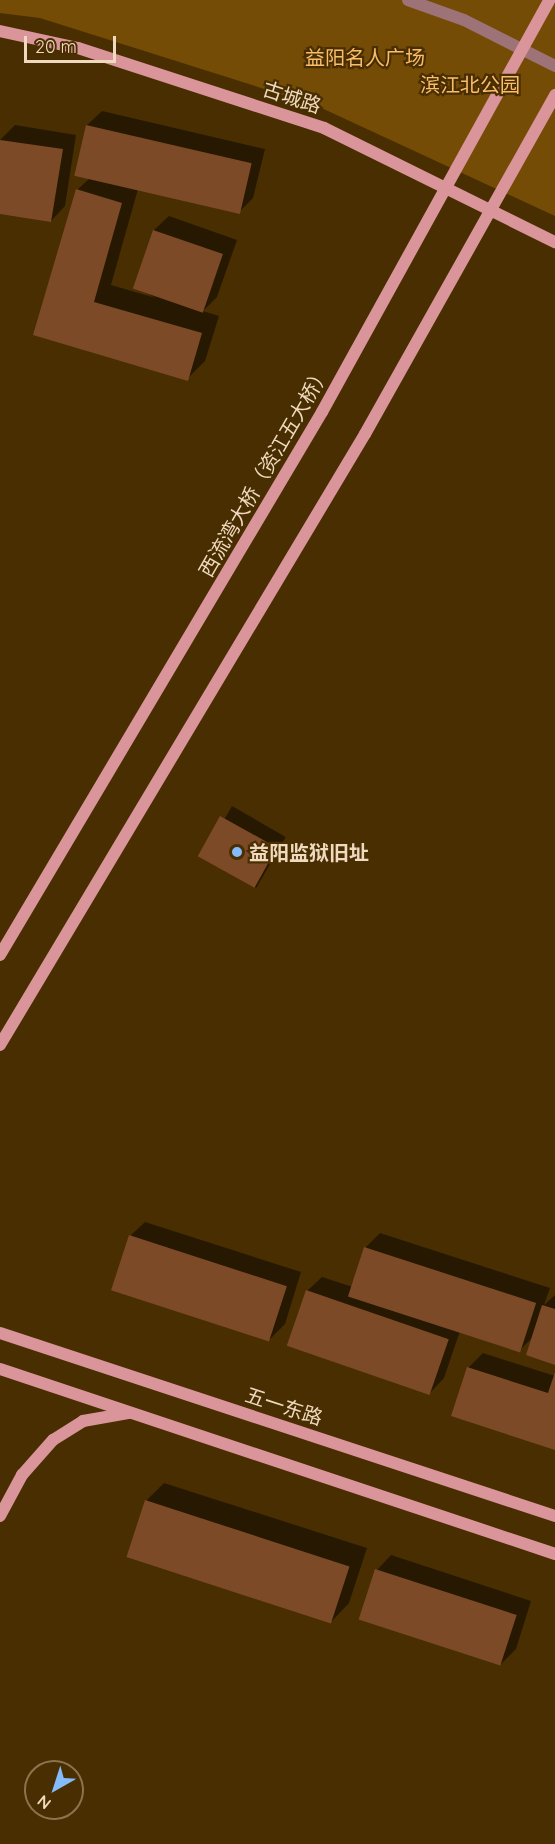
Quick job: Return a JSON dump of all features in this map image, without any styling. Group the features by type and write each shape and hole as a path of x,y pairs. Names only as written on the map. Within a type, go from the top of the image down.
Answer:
{"main road":[{"name":"西流湾大桥（资江五大桥）","path":"0,954 322,412 549,0"},
{"name":"古城路","path":"0,31 78,48 324,128 555,242"},
{"path":"0,1045 365,434 555,95"},
{"name":"五一东路","path":"0,1333 555,1516"},
{"path":"0,1369 555,1554"},
{"path":"0,1516 22,1475 53,1440 83,1421 130,1413"}],"street":[{"path":"408,0 464,20 555,66"}],"green space":[{"name":"滨江北公园","path":"0,0 555,0 555,216 315,105 40,18 0,13"}],"building":[{"path":"86,125 252,163 240,214 74,176"},
{"path":"0,140 63,149 51,222 0,214"},
{"path":"76,189 122,203 94,302 202,333 188,381 33,335"},
{"path":"153,230 223,254 203,313 133,289"},
{"name":"益阳监狱旧址","path":"220,816 277,848 255,888 198,856"},
{"path":"129,1235 287,1286 269,1341 111,1290"},
{"path":"364,1247 536,1303 520,1352 348,1296"},
{"path":"306,1290 449,1339 430,1395 287,1346"},
{"path":"542,1305 555,1309 555,1365 526,1355"},
{"path":"467,1367 548,1393 555,1372 555,1450 451,1416"},
{"path":"145,1500 349,1566 331,1624 126,1557"},
{"path":"375,1569 517,1615 500,1665 359,1619"}],"place":[{"name":"益阳监狱旧址","path":"237,852"}],"park label":[{"name":"益阳名人广场","path":"365,57"}]}
